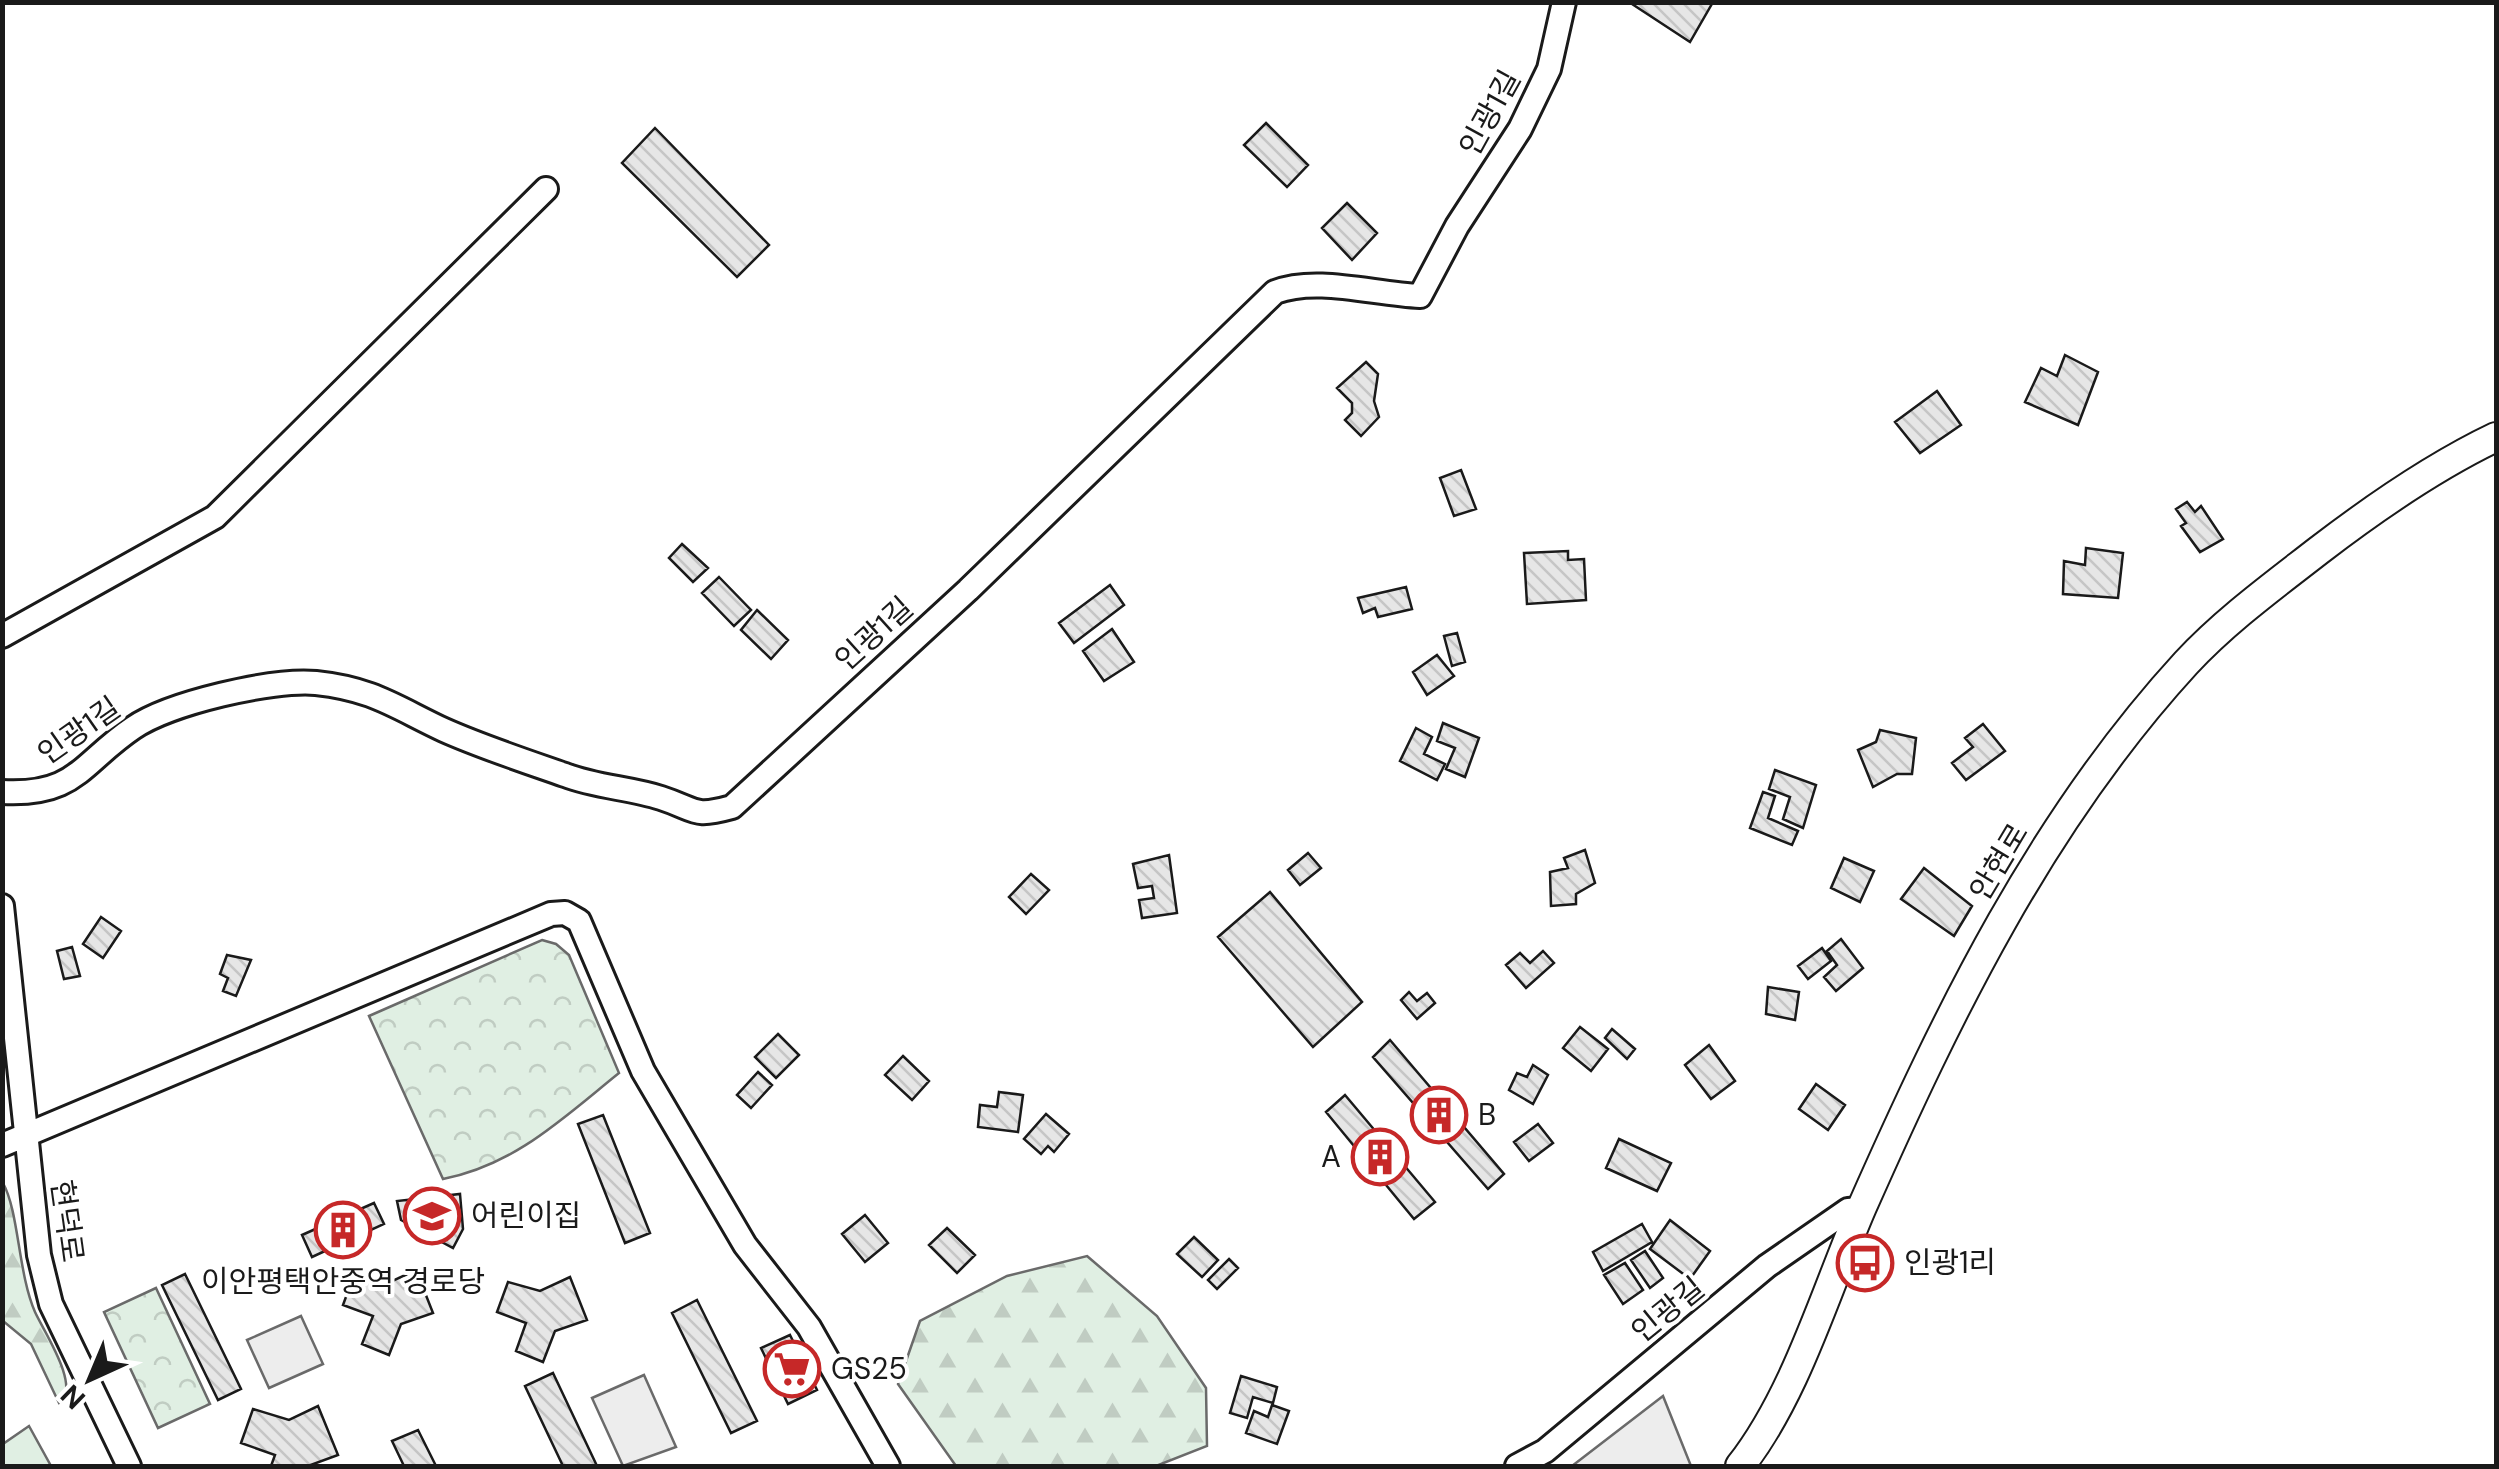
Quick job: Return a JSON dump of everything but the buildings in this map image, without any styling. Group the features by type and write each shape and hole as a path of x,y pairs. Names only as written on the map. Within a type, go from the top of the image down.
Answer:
{"main road":[{"name":"안현로","path":"1740,1466 1790,1376 1862,1208 1980,957 2070,806 2188,660 2252,602 2356,522 2457,455 2496,437"}],"street":[{"name":"인광1길","path":"2,792 39,794 68,780 133,728 169,710 278,685 314,683 382,696 444,730 571,778 661,798 701,816 732,807 968,590 1275,292 1302,282 1364,293 1420,296 1456,226 1520,129 1549,69 1564,2"},
{"path":"2,636 215,517 546,189"},
{"name":"현덕로","path":"2,906 39,1254 50,1304 130,1466"},
{"path":"2,1145 550,914 565,913 579,921 643,1072 745,1245 809,1327 888,1466"},
{"name":"인광길","path":"1517,1466 1546,1451 1767,1266 1848,1210 1862,1208"}],"green space":[{"path":"542,940 556,944 569,955 619,1073 558,1123 516,1151 443,1179 369,1016"},
{"path":"3,1183 29,1296 64,1373 65,1396 59,1403 31,1344 3,1321"},
{"path":"1087,1256 1157,1316 1206,1388 1207,1446 1156,1466 956,1466 898,1384 920,1321 1007,1276"},
{"path":"156,1288 210,1404 158,1428 104,1312"},
{"path":"29,1426 51,1466 3,1466 3,1444"}],"shaded area":[{"path":"301,1316 323,1364 269,1388 247,1340"},
{"path":"644,1375 676,1447 623,1466 592,1398"},
{"path":"1663,1396 1691,1466 1572,1466"}],"fence":[{"path":"2,1064 2,1071"}],"place":[{"name":"B","path":"1439,1115"},
{"name":"A","path":"1380,1157"},
{"name":"어린이집","path":"432,1216"},
{"name":"이안평택안중역 경로당","path":"343,1230"},
{"name":"인광1리","path":"1865,1263"},
{"name":"GS25","path":"792,1369"}]}
